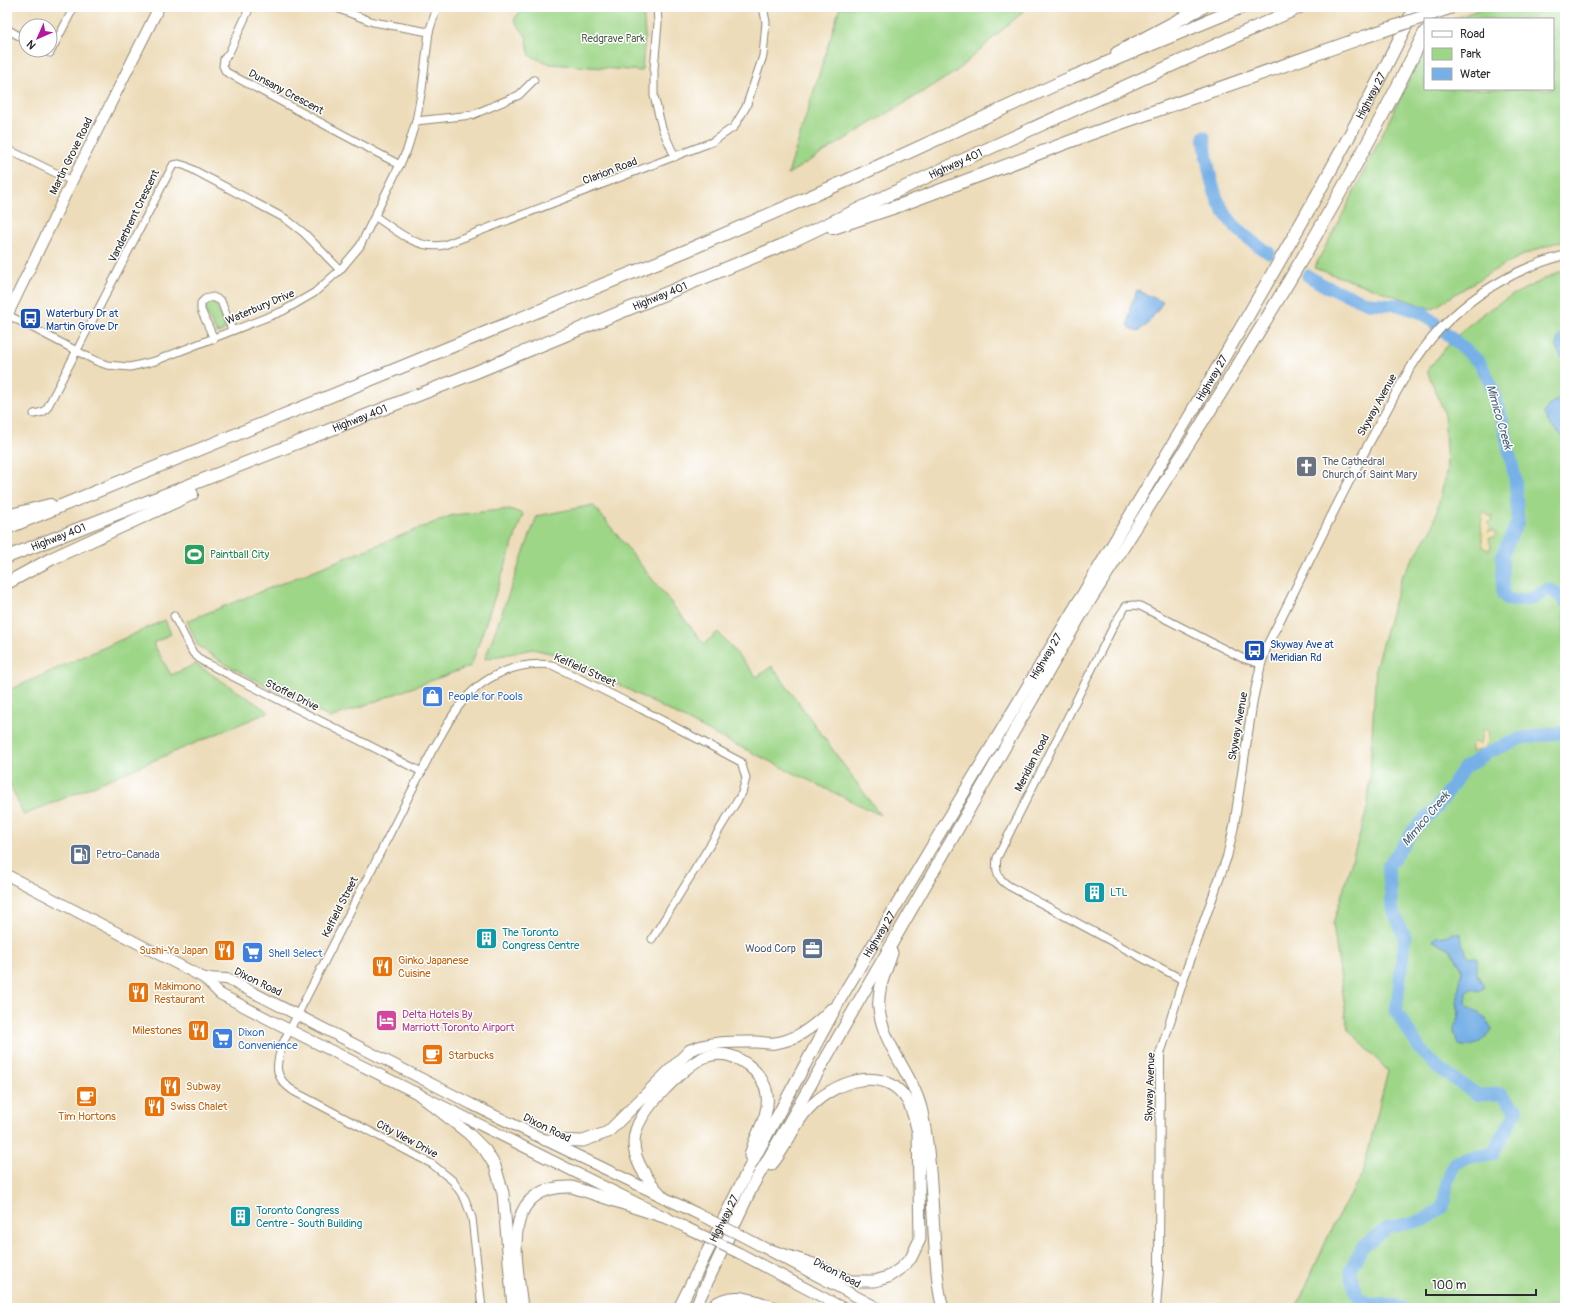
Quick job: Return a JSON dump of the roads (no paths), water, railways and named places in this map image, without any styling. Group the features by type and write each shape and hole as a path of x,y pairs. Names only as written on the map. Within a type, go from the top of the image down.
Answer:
{"highway":[{"path":"1070,78 1203,7"},
{"path":"7,528 680,254 839,184 1070,78 1242,7"},
{"name":"Highway 401","path":"7,557 271,454 624,312 790,242 939,171 1300,7"},
{"name":"Highway 27","path":"1193,410 1343,148 1415,7"},
{"path":"1432,18 1437,7"},
{"path":"790,242 901,205 1090,134 1452,7"},
{"name":"Highway 27","path":"1204,418 1243,358 1318,232 1383,114 1424,34"},
{"path":"7,583 51,559 221,481 271,454"},
{"path":"7,516 30,509 82,498"}],"main road":[{"name":"Martin Grove Road","path":"7,316 72,181 159,7"},
{"name":"Highway 27","path":"680,1308 747,1172 841,998 1193,410"},
{"name":"Highway 27","path":"695,1308 753,1185 898,931 1081,615 1204,418"},
{"name":"Dixon Road","path":"7,875 204,978 220,994 739,1253 843,1308"},
{"path":"898,931 881,980 879,1007 885,1030 908,1074 922,1110 938,1281 943,1308"},
{"name":"Dixon Road","path":"204,978 228,979 471,1104 770,1250 878,1308"},
{"path":"545,1140 583,1141 596,1138 608,1132 616,1125 690,1050 704,1044 716,1042 774,1043 789,1040 812,1027 841,998"},
{"path":"663,1197 650,1183 639,1167 634,1148 636,1127 648,1106 691,1063 705,1056 726,1054 736,1056 750,1066 763,1080 767,1094 767,1109 751,1153 747,1172"},
{"path":"753,1185 773,1164 808,1110 828,1092 848,1083 863,1079 872,1079 891,1086 907,1100 918,1132 921,1230 920,1239 911,1258 888,1277 863,1281 850,1280 813,1264 770,1250"},
{"path":"417,1093 469,1134 485,1150 495,1166 502,1194 513,1308"},
{"path":"465,1117 471,1104"},
{"path":"522,1308 516,1232 524,1209 540,1192 556,1187 572,1187 667,1218"},
{"path":"710,1308 725,1298 734,1296 745,1297 776,1308"}],"street":[{"path":"58,38 74,7"},
{"name":"Dunsany Crescent","path":"250,7 229,53 224,59 222,66 226,72 400,165"},
{"path":"334,7 373,22 429,32"},
{"name":"Waterbury Drive","path":"7,316 106,365 130,367 155,361 214,339 232,330 283,311 303,301 340,270 360,246 376,217 407,150 416,121 422,89 429,32 437,7"},
{"path":"657,7 658,23 654,69 654,96 662,128 676,157"},
{"name":"Clarion Road","path":"376,217 414,243 433,248 444,246 712,142 730,130 740,118 746,107 763,56 766,22 763,7"},
{"path":"7,29 18,35"},
{"path":"416,121 472,115 519,95 534,80"},
{"path":"7,149 72,181"},
{"name":"Vanderbrent Crescent","path":"77,350 164,186 168,171 173,164 186,166 278,214 304,233 340,270"},
{"name":"Skyway Avenue","path":"1156,1308 1159,1270 1159,1069 1165,1034 1227,857 1261,664 1267,646 1358,464 1403,379 1424,347 1453,316 1467,304 1513,274 1565,255"},
{"path":"214,339 201,310 201,303 205,298 213,297 221,301 232,330"},
{"path":"34,414 44,412 47,408 77,350"},
{"name":"Meridian Road","path":"1183,980 999,880 997,875 997,858 1115,623 1126,606 1134,604 1140,606 1242,658 1261,664"},
{"name":"Stoffel Drive","path":"174,616 193,653 202,661 422,772"},
{"name":"Kelfield Street","path":"290,1030 454,712 473,690 508,669 539,664 552,665 741,762 746,778 742,793 652,939"},
{"name":"City View Drive","path":"290,1030 280,1052 277,1064 278,1076 284,1084 304,1098 432,1164 448,1176 460,1191 469,1208 473,1226 482,1308"}],"water":[{"path":"1137,290 1163,302 1147,325 1138,331 1132,330 1128,325 1130,307"},
{"path":"1565,332 1565,360 1558,351 1557,342 1560,335"},
{"path":"1565,395 1565,437 1553,428 1548,422 1546,415 1545,416 1543,414 1549,405"},
{"path":"1453,933 1461,934 1462,944 1468,956 1477,958 1477,975 1484,984 1484,988 1480,991 1471,989 1467,992 1466,1004 1485,1018 1492,1029 1482,1040 1468,1046 1458,1044 1454,1032 1459,1012 1457,1002 1462,969 1450,949 1433,941 1436,937"}],"waterway":[{"name":"Mimico Creek","path":"1204,137 1210,175 1214,191 1220,205 1238,229 1269,253"},
{"name":"Mimico Creek","path":"1200,158 1207,154"},
{"name":"Mimico Creek","path":"1308,276 1325,286 1368,303 1398,305 1423,313 1480,363 1490,382 1503,423 1515,478 1518,521 1502,556 1503,594 1508,600 1519,601 1534,597 1548,589 1555,592 1565,601"},
{"name":"Mimico Creek","path":"1403,1308 1371,1303 1357,1296 1350,1270 1363,1246 1388,1228 1423,1220 1443,1207 1447,1183 1454,1163 1472,1157 1492,1154 1517,1110 1501,1094 1478,1095 1438,1068 1419,1048 1396,1011 1405,937 1392,908 1388,866 1416,827 1437,808 1464,768 1489,752 1522,738 1565,732"}],"place":[{"name":"Waterbury Dr at Martin Grove Dr","path":"31,319"},
{"name":"The Cathedral Church of Saint Mary","path":"1307,467"},
{"name":"Paintball City","path":"194,554"},
{"name":"Skyway Ave at Meridian Rd","path":"1254,650"},
{"name":"People for Pools","path":"432,696"},
{"name":"Petro-Canada","path":"80,854"},
{"name":"LTL","path":"1095,892"},
{"name":"The Toronto Congress Centre","path":"486,938"},
{"name":"Wood Corp","path":"812,948"},
{"name":"Sushi-Ya Japan","path":"224,950"},
{"name":"Shell Select","path":"253,953"},
{"name":"Ginko Japanese Cuisine","path":"382,966"},
{"name":"Makimono Restaurant","path":"139,992"},
{"name":"Delta Hotels By Marriott Toronto Airport","path":"387,1020"},
{"name":"Milestones","path":"198,1030"},
{"name":"Dixon Convenience","path":"223,1038"},
{"name":"Starbucks","path":"432,1055"},
{"name":"Subway","path":"170,1086"},
{"name":"Tim Hortons","path":"87,1096"},
{"name":"Swiss Chalet","path":"155,1106"},
{"name":"Toronto Congress Centre - South Building","path":"240,1216"}],"park label":[{"name":"Redgrave Park","path":"613,38"}]}
